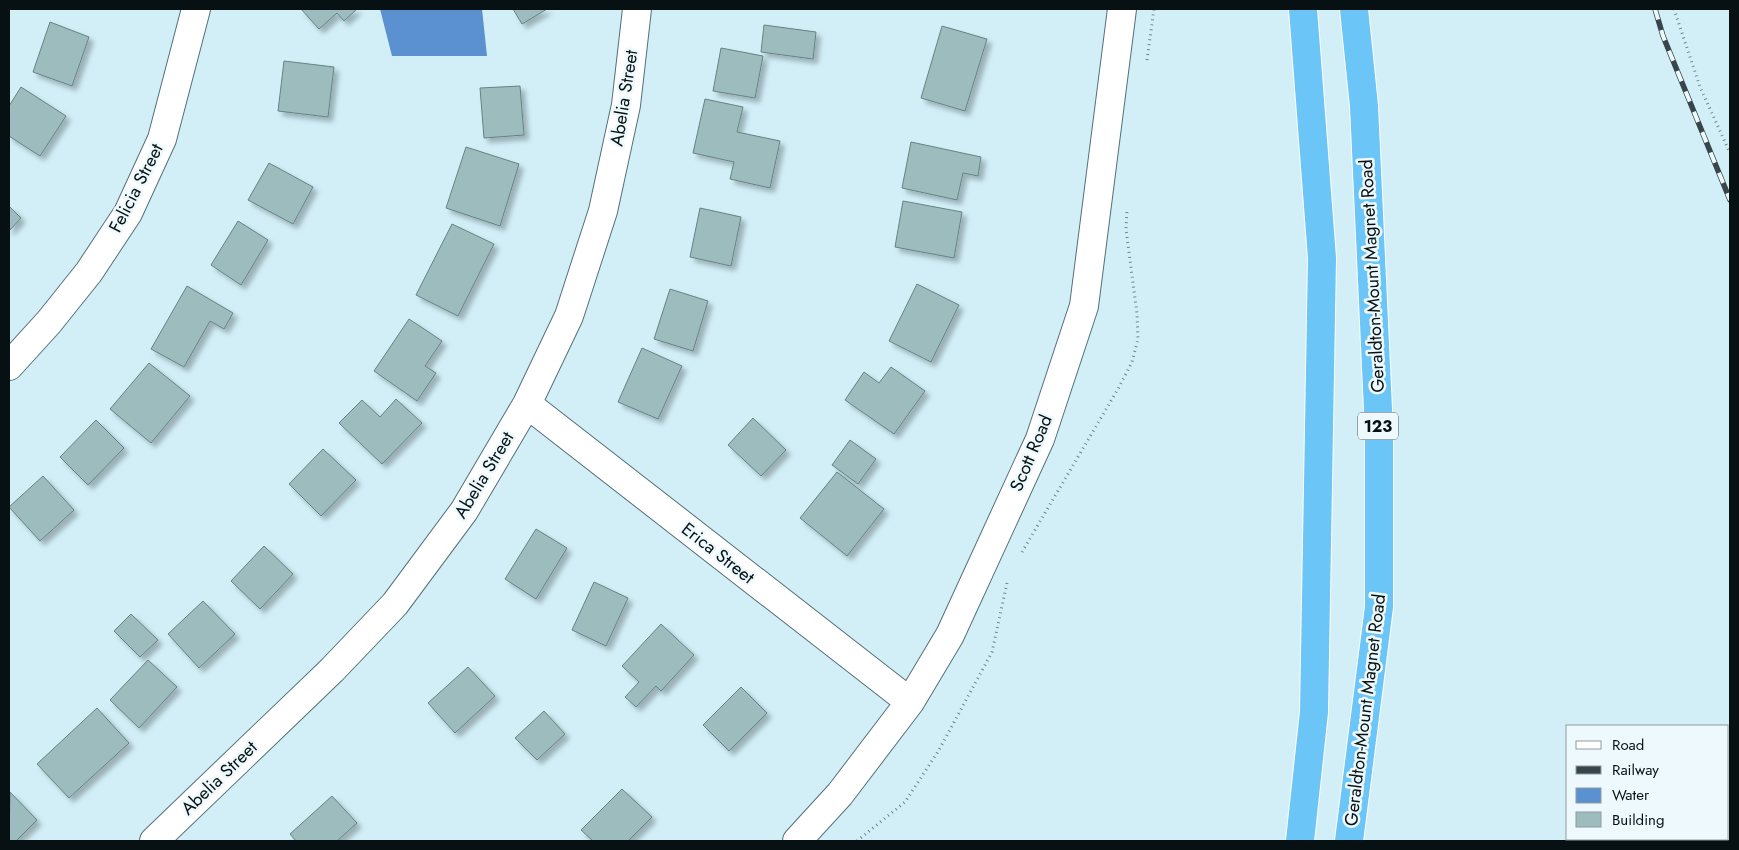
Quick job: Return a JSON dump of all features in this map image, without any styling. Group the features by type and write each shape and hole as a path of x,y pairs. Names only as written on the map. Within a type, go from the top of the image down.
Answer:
{"highway":[{"path":"1300,841 1314,712 1322,258 1304,9"},
{"name":"Geraldton-Mount Magnet Road","path":"1349,841 1379,607 1379,431 1364,106 1354,9"}],"street":[{"name":"Felicia Street","path":"9,366 49,322 89,272 128,213 162,139 196,9"},
{"name":"Abelia Street","path":"154,841 332,670 395,604 464,511 526,404 568,316 603,211 626,105 637,9"},
{"name":"Scott Road","path":"797,841 840,794 910,702 950,635 1040,439 1084,306 1122,9"},
{"name":"Erica Street","path":"526,404 910,702"}],"path":[{"path":"1674,9 1700,87 1730,153"}],"water":[{"path":"380,9 482,9 487,56 392,56"}],"building":[{"path":"301,9 357,9 344,21 337,13 319,29"},
{"path":"513,9 547,9 522,24"},
{"path":"50,22 89,37 72,86 33,72"},
{"path":"764,25 816,32 813,59 761,52"},
{"path":"942,26 987,39 965,111 921,98"},
{"path":"721,48 763,56 755,98 713,91"},
{"path":"284,61 334,67 328,117 278,111"},
{"path":"520,86 524,135 484,138 480,88"},
{"path":"21,87 66,116 40,156 9,136 9,106"},
{"path":"705,99 743,107 737,132 780,141 770,188 730,179 734,162 693,153"},
{"path":"911,142 981,157 978,176 963,173 957,200 902,188"},
{"path":"466,147 519,164 500,226 446,208"},
{"path":"269,163 313,187 293,224 248,200"},
{"path":"903,201 962,212 954,258 895,247"},
{"path":"9,206 21,218 9,231"},
{"path":"700,208 741,217 731,266 690,257"},
{"path":"238,221 268,240 241,285 211,265"},
{"path":"452,224 494,244 458,316 416,295"},
{"path":"917,284 959,305 931,362 889,341"},
{"path":"187,286 233,313 224,329 210,321 184,367 151,349"},
{"path":"670,289 708,301 693,351 654,339"},
{"path":"409,319 442,341 425,366 436,373 417,401 374,371"},
{"path":"642,348 682,366 658,419 618,402"},
{"path":"149,363 190,396 151,443 110,409"},
{"path":"891,367 925,391 894,434 845,400 864,372 879,383"},
{"path":"396,399 422,423 382,464 339,423 362,400 380,417"},
{"path":"753,418 786,450 761,476 728,445"},
{"path":"96,420 124,448 88,485 60,457"},
{"path":"850,440 876,459 858,484 832,465"},
{"path":"323,449 356,480 321,516 289,484"},
{"path":"837,472 884,509 847,556 800,518"},
{"path":"43,476 74,510 40,541 9,507"},
{"path":"536,529 567,548 536,599 505,579"},
{"path":"264,546 293,574 260,609 231,581"},
{"path":"594,582 628,598 606,646 572,630"},
{"path":"203,601 235,634 199,668 168,634"},
{"path":"131,614 158,640 140,657 114,631"},
{"path":"661,624 694,655 661,691 656,686 636,707 625,697 639,682 622,666"},
{"path":"148,660 177,687 139,728 110,700"},
{"path":"468,667 495,696 455,733 428,703"},
{"path":"741,687 767,713 729,751 703,725"},
{"path":"97,708 129,743 69,798 37,764"},
{"path":"544,711 565,734 537,760 515,738"},
{"path":"622,789 652,817 628,841 593,841 581,830"},
{"path":"10,792 37,820 16,841 9,841"},
{"path":"332,796 357,823 337,841 296,841 290,834"}],"railway":[{"path":"1655,9 1663,36 1730,200"}]}
